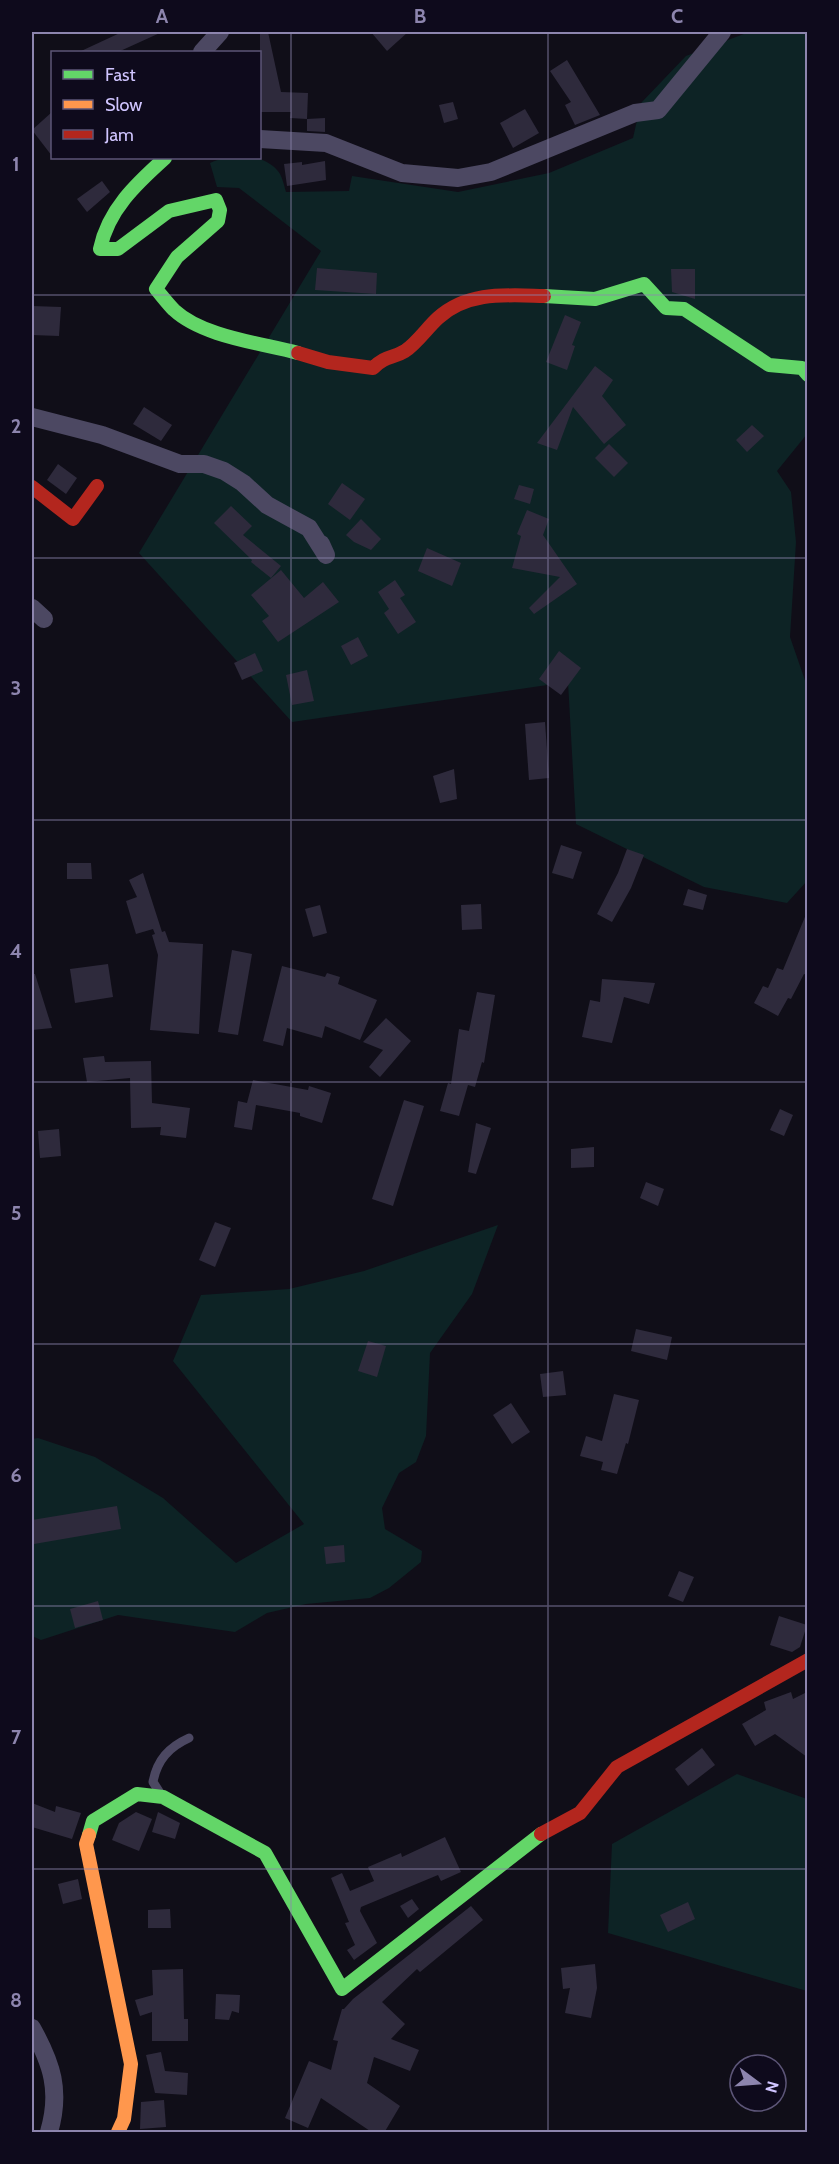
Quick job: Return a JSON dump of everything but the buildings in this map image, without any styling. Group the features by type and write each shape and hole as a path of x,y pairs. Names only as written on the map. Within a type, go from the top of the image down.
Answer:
{"street":[{"path":"203,51 220,32"},
{"path":"261,139 326,143 402,173 458,178 491,172 635,113 658,110 675,92 719,33"},
{"path":"164,159 142,178 116,210 102,232 100,249 118,249 169,211 216,200 221,210 220,220 206,234 187,246 168,267 156,289 175,311 192,321 254,345 289,351 328,362 373,368 383,358 405,351 440,316 467,300 495,294 595,299 644,284 666,308 684,309 769,365 802,368 807,375"},
{"path":"32,417 102,435 180,464 204,464 224,471 243,483 267,505 285,512 309,528 326,555 321,544"},
{"path":"32,487 73,519 97,486"},
{"path":"118,2133 124,2119 131,2064 86,1844 93,1821 137,1794 163,1797 265,1853 342,1989 532,1839 580,1813 617,1767 807,1660"},
{"path":"32,2028 54,2078 52,2120 48,2133"}],"lane":[{"path":"163,1797 153,1782 156,1765 175,1744 189,1738"}],"green space":[{"path":"749,32 807,32 807,434 777,471 791,492 796,542 790,637 808,689 807,881 787,903 704,887 576,824 568,682 292,722 139,553 321,251 239,188 217,187 210,163 221,159 263,160 279,172 286,192 349,191 352,176 458,192 549,173 633,138 641,103 686,56"},
{"path":"498,1225 472,1294 430,1353 426,1436 416,1462 399,1473 382,1508 385,1529 422,1551 421,1562 389,1588 370,1598 306,1604 267,1613 235,1632 118,1615 41,1640 32,1636 32,1439 38,1438 95,1457 163,1498 236,1563 304,1524 173,1361 201,1295 289,1289 364,1271"},
{"path":"737,1774 807,1799 807,1991 608,1933 612,1844"}],"traffic: fast":[{"path":"164,159 134,188 116,210 109,222 100,249 118,249 169,211 216,200 220,210 218,221 177,257 156,289 174,310 200,327 233,338 298,353"},
{"path":"544,296 595,299 644,284 666,308 684,309 769,365 802,368 808,375"},
{"path":"89,1835 93,1821 137,1794 163,1797 265,1853 342,1989 541,1834"}],"traffic: slow":[{"path":"89,1835 86,1844 131,2064 124,2119 118,2132"}],"traffic: jam":[{"path":"298,353 328,362 373,368 382,361 405,351 438,318 462,303 488,296 544,296"},
{"path":"32,487 73,519 97,486"},
{"path":"541,1834 580,1813 617,1767 808,1660"}]}
